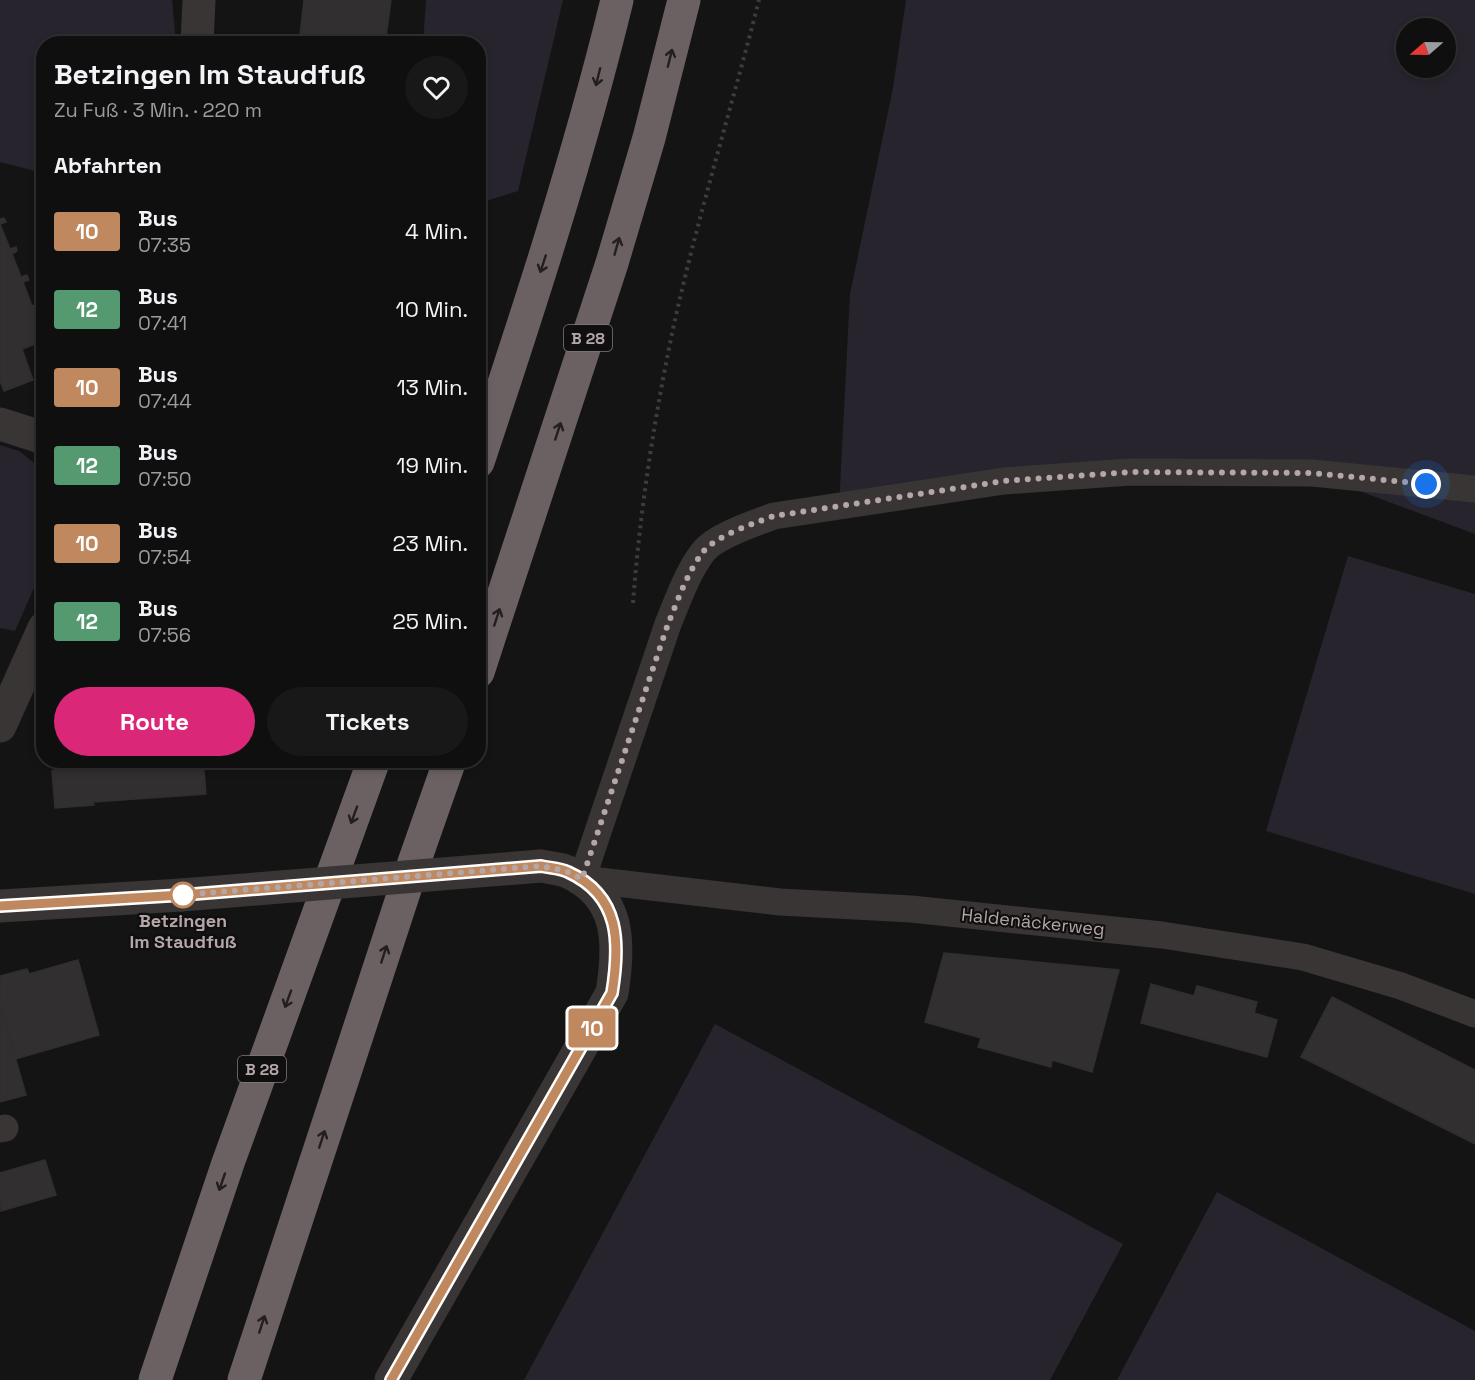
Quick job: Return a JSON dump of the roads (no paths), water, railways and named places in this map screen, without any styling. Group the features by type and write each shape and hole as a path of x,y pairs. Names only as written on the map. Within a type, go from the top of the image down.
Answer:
{"highway":[{"path":"486,437 588,115 618,0"},
{"name":"B 28","path":"486,648 612,263 649,138 684,0"},
{"name":"B 28","path":"155,1380 232,1152 371,768"},
{"path":"244,1380 392,928 447,768"}],"street":[{"path":"197,36 199,0"},
{"path":"0,424 36,435"},
{"path":"0,726 36,646"},
{"path":"0,906 182,895 541,866 566,871 582,879 606,905 613,918 617,948 612,993 391,1380"}],"lane":[{"path":"582,879 668,624 684,584 704,550 738,529 774,516 1004,481 1130,472 1312,473 1475,489"},
{"name":"Haldenäckerweg","path":"582,879 780,902 911,909 1162,934 1303,957 1401,986 1475,1014"}],"place":[{"name":"Betzingen Im Staudfuß","path":"183,895"}]}
